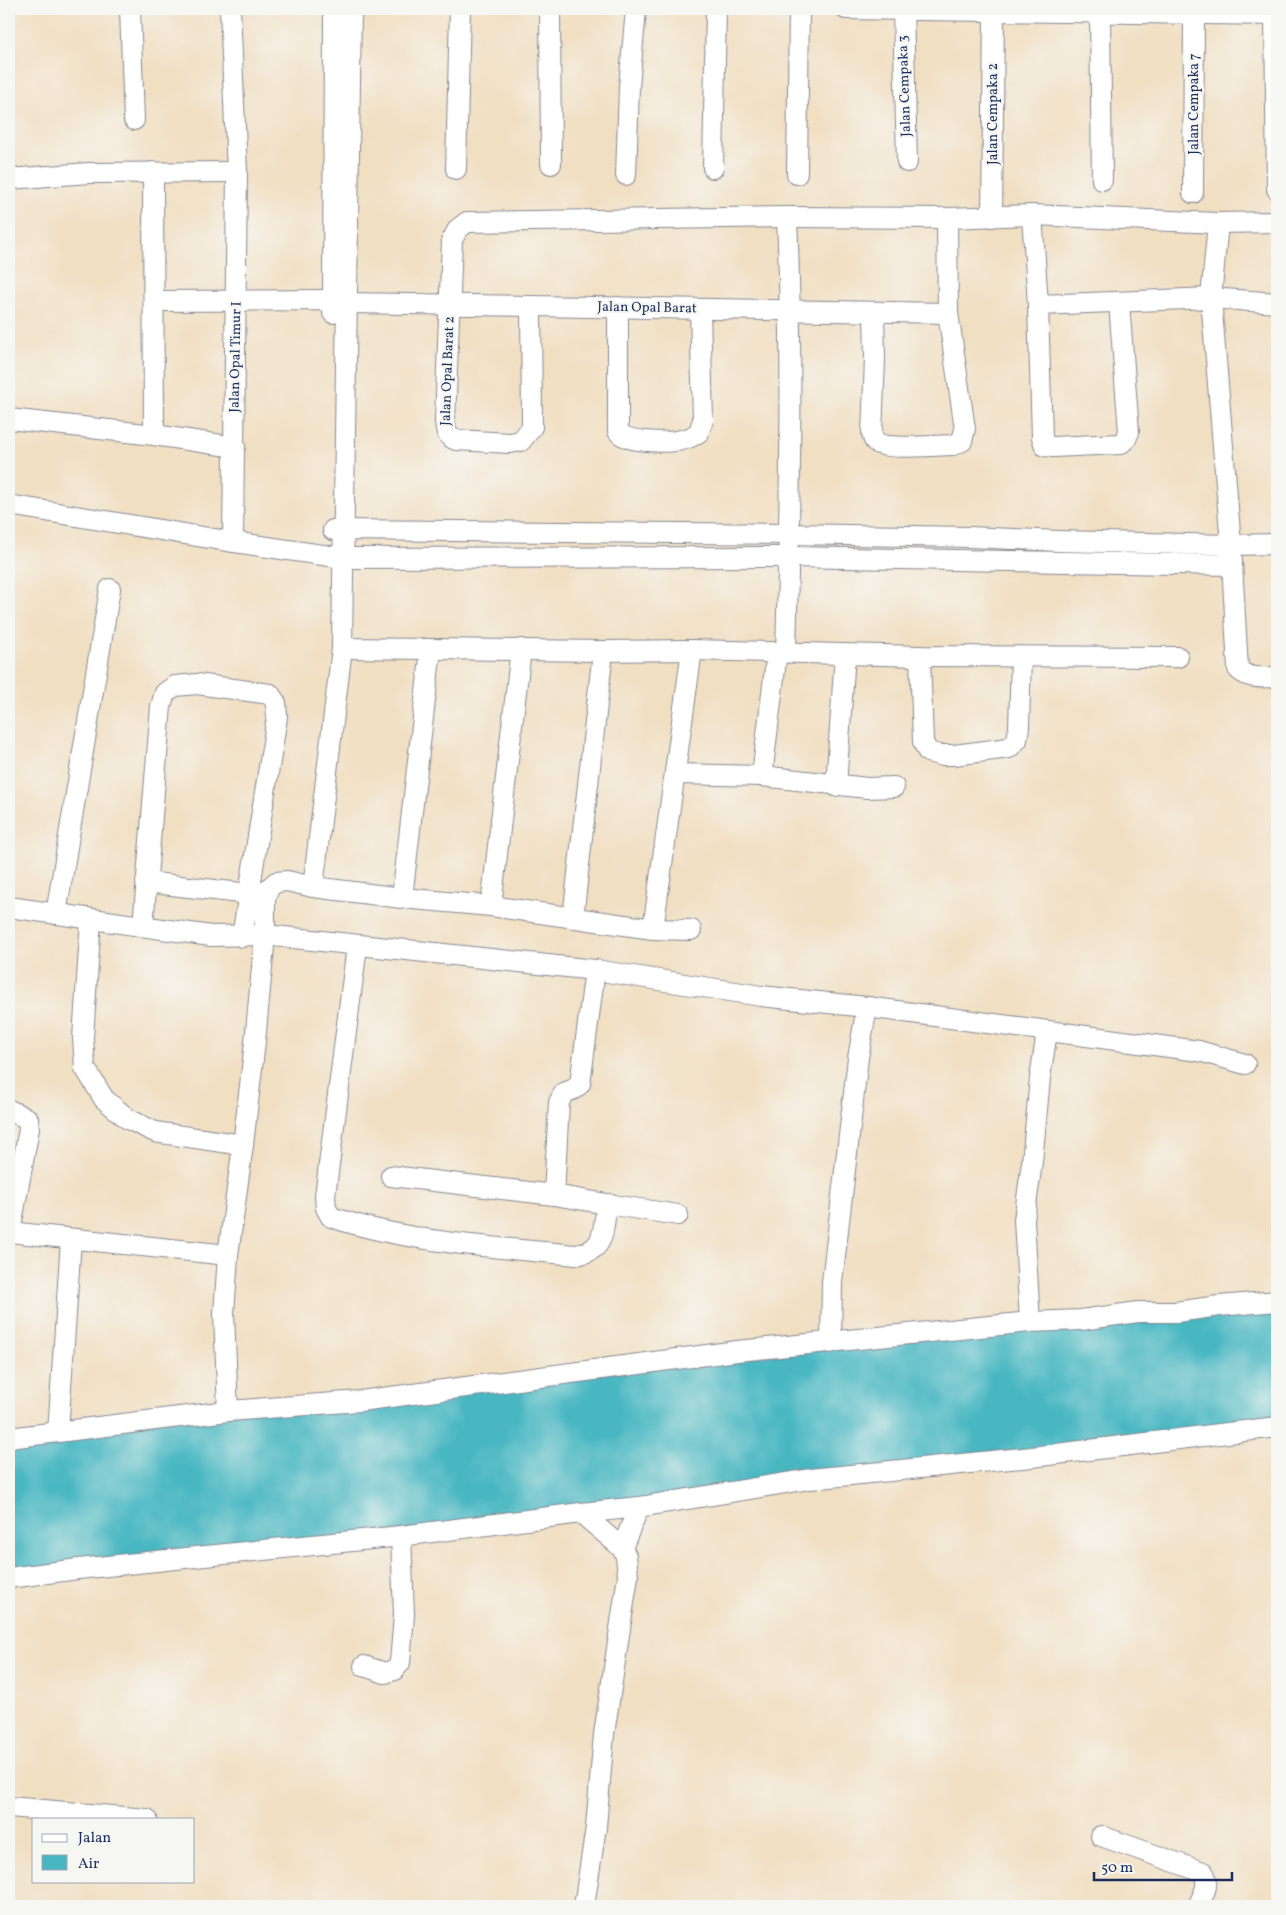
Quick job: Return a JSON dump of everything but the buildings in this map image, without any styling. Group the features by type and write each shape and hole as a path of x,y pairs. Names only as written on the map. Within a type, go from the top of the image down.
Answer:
{"street":[{"path":"130,9 134,120"},
{"name":"Jalan Opal Timur I","path":"230,9 238,172 234,542"},
{"path":"313,887 342,648 338,556 340,301 334,9"},
{"path":"340,301 350,9"},
{"path":"456,169 460,9"},
{"path":"550,9 551,164"},
{"path":"626,175 629,87 636,9"},
{"path":"713,168 716,9"},
{"path":"797,174 799,9"},
{"path":"846,9 1063,10 1100,13 1276,15 1277,189"},
{"name":"Jalan Cempaka 3","path":"903,10 907,162"},
{"name":"Jalan Cempaka 2","path":"992,217 994,11"},
{"path":"1100,13 1102,180"},
{"name":"Jalan Cempaka 7","path":"1193,193 1194,14"},
{"path":"153,172 154,435"},
{"path":"9,178 89,173 238,172"},
{"path":"1032,215 1038,306 1042,437 1045,446 1120,444 1126,439 1129,432 1119,303"},
{"name":"Jalan Opal Barat 2","path":"531,306 532,427 521,441 510,443 456,440 448,437 445,421 452,240 458,229 467,222 787,217 947,218 1032,215 1218,223 1277,222"},
{"path":"762,776 781,652 789,557 790,310 787,217"},
{"path":"874,312 873,439 878,443 891,446 953,445 962,441 965,429 948,313 947,218"},
{"path":"1218,223 1211,298 1238,669 1244,675 1277,677"},
{"path":"1038,306 1211,298 1277,302"},
{"name":"Jalan Opal Barat","path":"154,301 340,301 948,313"},
{"path":"618,307 618,424 620,434 631,439 680,440 692,437 699,432 703,420 700,309"},
{"path":"9,419 154,435 235,447"},
{"path":"9,505 234,542 338,556 789,557 1231,555 1277,544"},
{"path":"339,531 788,534 1231,555"},
{"path":"56,914 110,589"},
{"path":"342,648 603,651 692,650 920,656 1178,657"},
{"path":"402,898 431,649"},
{"path":"491,906 522,649"},
{"path":"653,929 692,650"},
{"path":"574,918 603,651"},
{"path":"836,786 846,654"},
{"path":"920,656 923,742 928,752 939,755 954,755 1008,748 1017,740 1021,657"},
{"path":"143,926 161,706 165,693 175,686 197,684 270,694 276,703 277,717 242,937"},
{"path":"676,774 762,776 836,786 894,787"},
{"path":"228,1411 224,1314 228,1255 244,1145 264,935 265,900 269,888 276,882 287,881 313,887 491,906 653,929 691,930"},
{"path":"146,882 249,894"},
{"path":"9,907 211,936 242,937 264,935 595,970 761,996 867,1007 1199,1051 1245,1064"},
{"path":"91,919 83,1038 85,1068 104,1099 128,1119 155,1132 244,1145"},
{"path":"357,946 325,1196 326,1208 331,1217 350,1224 427,1240 576,1255 594,1250 600,1242 607,1204"},
{"path":"554,1195 559,1102 564,1093 580,1084 595,970"},
{"path":"831,1343 832,1282 856,1077 867,1007"},
{"path":"1030,1322 1024,1220 1046,1032"},
{"path":"9,1110 28,1119 29,1129 9,1232 228,1255"},
{"path":"391,1176 554,1195 678,1215"},
{"path":"58,1432 71,1240"},
{"path":"9,1438 228,1411 360,1401 718,1354 1030,1322 1081,1320 1138,1312 1176,1312 1277,1301"},
{"path":"9,1578 78,1569 401,1536 639,1507 810,1479 1032,1457 1277,1427"},
{"path":"622,1548 639,1507"},
{"path":"581,1513 622,1548 626,1556 627,1569 626,1594 604,1734 596,1827 584,1906"},
{"path":"364,1666 385,1673 394,1670 400,1663 404,1615 401,1536"},
{"path":"9,1806 136,1818"},
{"path":"1101,1836 1203,1872 1206,1876 1207,1885 1198,1906"}],"water":[{"path":"1277,1301 1277,1427 9,1578 9,1437"}]}
